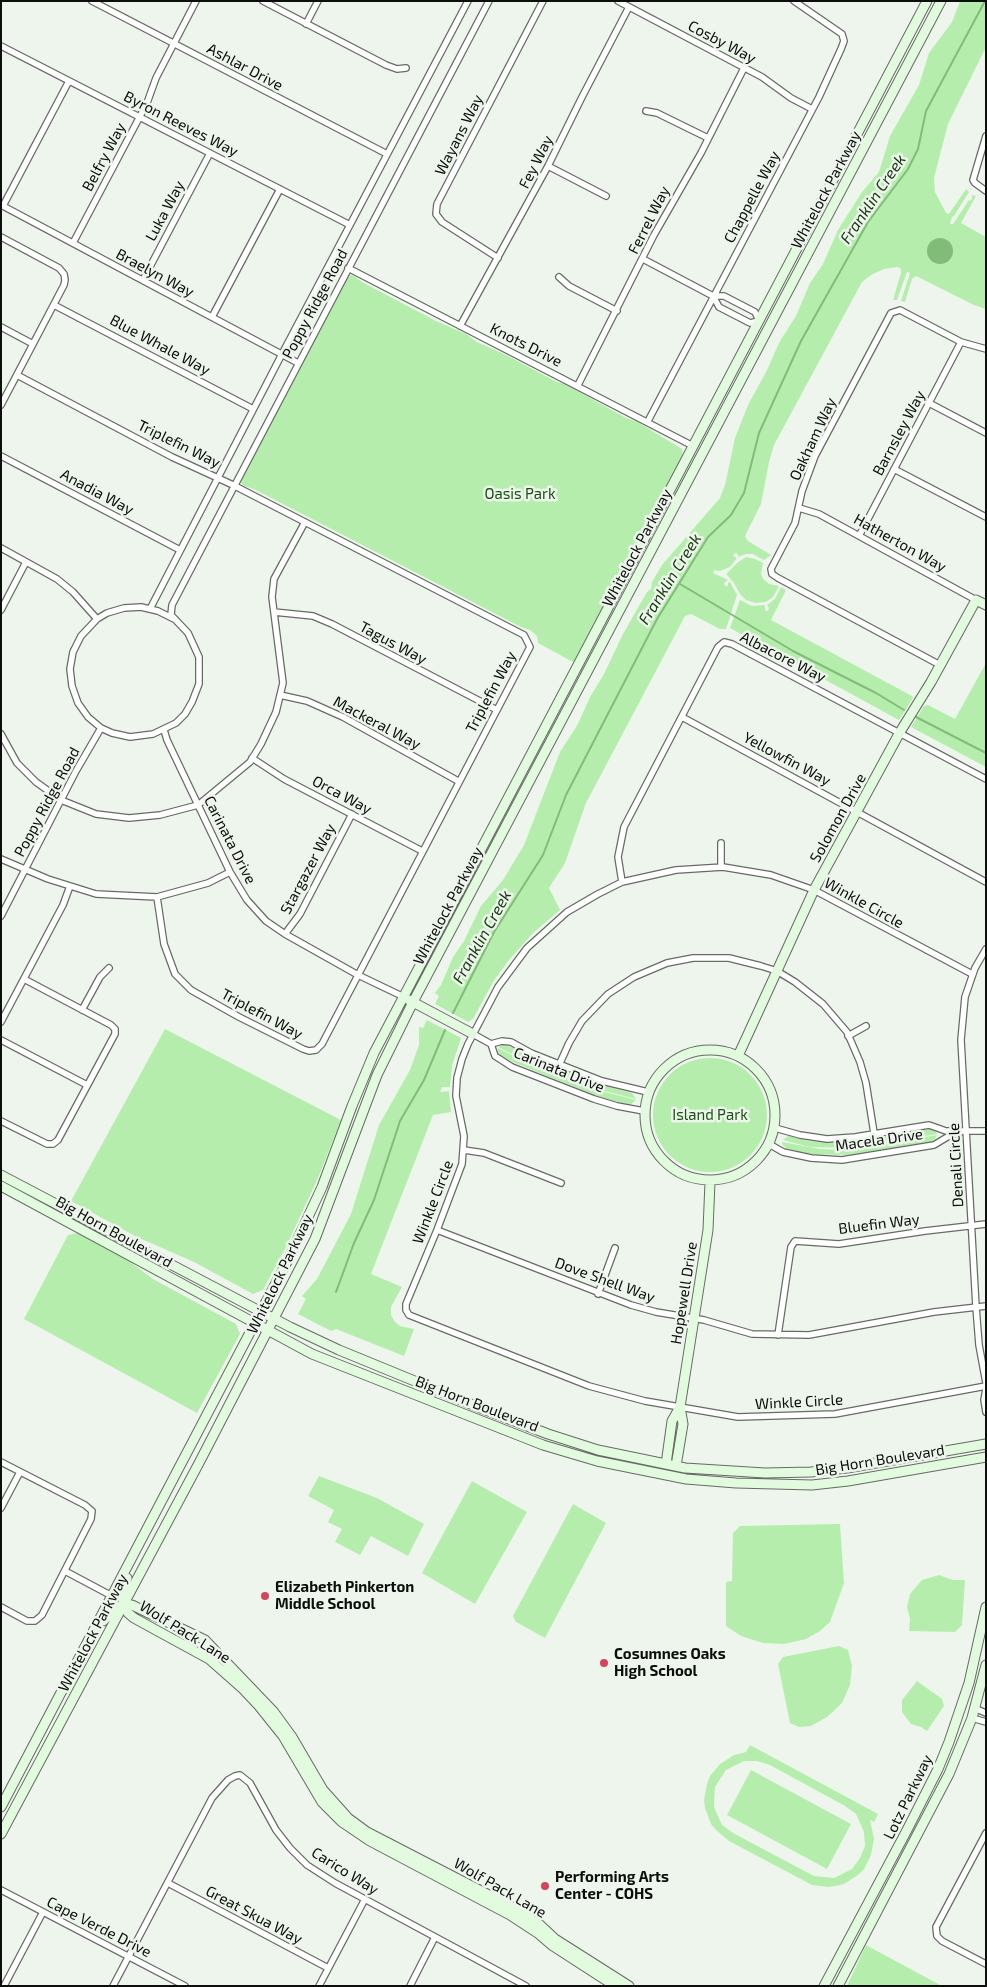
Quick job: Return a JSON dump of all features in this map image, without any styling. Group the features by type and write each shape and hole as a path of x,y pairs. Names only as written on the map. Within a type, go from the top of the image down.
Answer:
{"main road":[{"name":"Whitelock Parkway","path":"1,1807 288,1260 322,1187 374,1053 927,1"},
{"name":"Whitelock Parkway","path":"1,1834 315,1239 376,1075 413,1002 941,1"},
{"path":"919,18 930,23"},
{"path":"759,321 769,326"},
{"name":"Solomon Drive","path":"738,1056 814,890 900,732 976,600"},
{"name":"Hatherton Way","path":"976,600 986,605"},
{"path":"404,997 473,1034"},
{"path":"712,1050 738,1056 756,1070 769,1086 775,1107 775,1128 770,1144 759,1159 742,1173 710,1182 684,1175 672,1168 661,1158 648,1137 644,1111 648,1092 661,1072 672,1062 685,1055 698,1051 712,1050"},
{"name":"Big Horn Boulevard","path":"1,1175 274,1319 330,1346 548,1434 598,1450 676,1466 755,1473 811,1472 847,1468 986,1444"},
{"name":"Hopewell Drive","path":"676,1466 683,1424 680,1408 708,1230 710,1182"},
{"name":"Big Horn Boulevard","path":"1,1186 268,1331 340,1366 543,1445 597,1461 686,1479 736,1483 812,1484 848,1481 986,1457"},
{"name":"Hopewell Drive","path":"666,1464 672,1421 680,1408"},
{"path":"89,1638 109,1613 123,1604 124,1583 146,1543 156,1512"},
{"name":"Wolf Pack Lane","path":"123,1604 128,1613 134,1618 209,1659 252,1697 292,1750 322,1802 342,1822 370,1841 510,1915 539,1934 553,1946 615,1986"},
{"name":"Wolf Pack Lane","path":"123,1604 140,1607 199,1636 210,1644 273,1711 294,1739 328,1797 354,1823 514,1908 539,1924 555,1939 629,1986"},
{"name":"Lotz Parkway","path":"824,1986 901,1842 938,1769 953,1734 969,1683 986,1607"},
{"name":"Lotz Parkway","path":"838,1986 949,1774 973,1713 986,1665"}],"street":[{"name":"Ashlar Drive","path":"92,1 387,154"},
{"name":"Belfry Way","path":"73,243 149,98 156,78 196,1"},
{"path":"263,1 390,67 406,68"},
{"path":"306,24 318,1"},
{"name":"Poppy Ridge Road","path":"150,609 253,408 468,1"},
{"name":"Poppy Ridge Road","path":"174,619 171,615 172,605 489,1"},
{"name":"Wayans Way","path":"498,258 442,222 436,214 437,204 543,1"},
{"name":"Cosby Way","path":"618,1 744,68 812,109"},
{"name":"Chappelle Way","path":"648,421 830,76 844,40 842,34 794,1"},
{"name":"Fey Way","path":"460,326 548,166 629,7"},
{"name":"Byron Reeves Way","path":"1,46 350,225"},
{"name":"Ferrel Way","path":"578,385 667,209 708,138 744,68"},
{"path":"2,206 69,81"},
{"path":"646,111 657,113 708,138"},
{"path":"986,136 974,180 978,186 986,191"},
{"name":"Luka Way","path":"143,280 210,153"},
{"path":"548,166 606,196"},
{"path":"212,317 280,189"},
{"name":"Braelyn Way","path":"2,206 298,363"},
{"path":"1,237 59,268 65,276 64,285 1,405"},
{"path":"643,259 713,296 724,296 755,312 759,321 750,323 719,307 713,296"},
{"name":"Knots Drive","path":"348,268 648,421 693,446"},
{"path":"559,277 569,286 617,311"},
{"name":"Blue Whale Way","path":"54,305 253,408"},
{"name":"Oakham Way","path":"940,665 772,574 773,563 788,538 815,456 891,313 900,310 961,342"},
{"path":"1,327 33,344"},
{"path":"961,342 986,349"},
{"name":"Barnsley Way","path":"859,536 961,342"},
{"name":"Triplefin Way","path":"17,375 177,459 234,485 524,635 530,647 458,781 322,1044 316,1050 303,1049 191,990 175,974 164,944 157,897"},
{"path":"929,403 986,432"},
{"name":"Anadia Way","path":"1,456 180,550"},
{"path":"894,469 986,517"},
{"name":"Hatherton Way","path":"799,508 819,514 976,600"},
{"path":"1,734 18,763 36,782 61,800 96,814 129,818 160,815 198,806 222,787 252,758 261,744 276,712 283,683 272,597 274,579 305,522"},
{"path":"1,548 48,573 65,585 97,619"},
{"path":"1,610 26,562"},
{"path":"141,607 158,611 174,619 188,633 198,657 200,677 198,690 189,708 176,723 147,736 130,737 112,733 101,728 88,717 78,703 72,686 70,669 73,652 81,636 97,619 107,613 124,608 141,607"},
{"name":"Tagus Way","path":"274,612 313,616 332,624 497,710"},
{"name":"Albacore Way","path":"622,882 618,857 624,826 718,647 724,642 732,644 986,779"},
{"name":"Mackeral Way","path":"280,695 307,701 342,717 458,781"},
{"name":"Yellowfin Way","path":"682,717 986,882"},
{"name":"Poppy Ridge Road","path":"1,916 61,800 101,728"},
{"name":"Carinata Drive","path":"164,730 230,872 247,900 266,921 285,934 358,975 404,997"},
{"name":"Orca Way","path":"252,758 284,779 422,851"},
{"name":"Stargazer Way","path":"285,934 300,914 352,814"},
{"path":"721,843 721,867"},
{"path":"1,859 25,870 96,894 157,897 208,883 230,872"},
{"name":"Winkle Circle","path":"972,974 814,890 771,875 721,867 676,870 622,882 567,912 527,948 498,988 462,1059 456,1096 464,1136 462,1164 438,1230 406,1304 406,1310 409,1315 589,1386 645,1401 738,1417 835,1414 986,1386"},
{"path":"1,1022 63,905 70,886"},
{"name":"Denali Circle","path":"986,949 972,974 965,997 961,1040 964,1132 979,1345 986,1386 984,1400 986,1412"},
{"path":"560,1064 569,1042 582,1022 608,994 634,977 667,963 693,958 729,958 776,972 795,982 823,1004 848,1036 860,1062 866,1082 874,1133"},
{"path":"82,1010 100,977 109,968"},
{"path":"1,1121 47,1144 53,1144 58,1140 115,1034 115,1029 111,1025 24,979"},
{"path":"848,1036 866,1026"},
{"path":"473,1034 491,1044"},
{"path":"1,1040 87,1085"},
{"name":"Carinata Drive","path":"644,1111 594,1099 512,1067 495,1056 491,1044 502,1041 511,1042 602,1081 648,1092"},
{"name":"Macela Drive","path":"775,1128 800,1135 827,1139 855,1137 929,1125 946,1130 964,1132"},
{"path":"964,1132 986,1131"},
{"name":"Macela Drive","path":"770,1144 782,1152 811,1158 842,1160 934,1145 949,1136 964,1132"},
{"path":"464,1150 484,1153 561,1183"},
{"path":"972,1225 986,1224"},
{"name":"Bluefin Way","path":"778,1335 791,1247 795,1241 839,1244 972,1225"},
{"name":"Dove Shell Way","path":"438,1230 598,1294 656,1312 694,1319 752,1334 809,1335 934,1312 986,1306"},
{"path":"598,1294 615,1248"},
{"path":"1,1462 86,1505 92,1511 91,1519 42,1615 35,1621 27,1621 1,1607"},
{"path":"1,1508 20,1472"},
{"path":"65,1571 112,1596"},
{"path":"973,1713 986,1712"},
{"path":"973,1713 986,1722"},
{"name":"Carico Way","path":"113,1986 218,1790 235,1776 240,1776 250,1783 276,1830 290,1848 321,1874 526,1986"},
{"path":"986,1833 936,1927 937,1936 942,1941 986,1964"},
{"name":"Great Skua Way","path":"168,1883 328,1968"},
{"name":"Cape Verde Drive","path":"1,1890 185,1986"},
{"path":"319,1986 365,1899"},
{"path":"4,1986 43,1912"},
{"path":"410,1986 436,1937"}],"green space":[{"path":"960,1 986,1 986,47 948,124 934,178 935,192 946,213 949,214 966,189 969,192 952,217 950,224 953,224 969,200 972,199 972,195 976,196 961,223 986,237 986,309 916,276 912,279 905,302 901,301 910,273 907,272 897,300 893,300 901,273 901,269 898,267 884,269 862,282 774,445 761,504 745,536 748,541 771,555 764,560 753,554 738,557 738,554 735,553 733,556 737,558 730,567 720,571 714,570 713,573 728,580 724,583 725,586 728,586 730,582 737,595 726,629 720,629 691,614 685,616 586,803 565,863 549,888 560,910 533,933 509,960 493,982 473,1019 468,1022 435,1004 439,996 435,993 441,985 453,957 464,941 481,906 503,880 524,845 560,752 578,724 623,634 647,592 651,589 652,582 662,565 720,498 725,485 735,438 748,405 780,341 796,316 810,283 823,264 838,230 862,192 879,172 890,136 919,85 929,53 952,22"},
{"name":"Oasis Park","path":"349,275 436,321 466,334 477,342 557,382 565,384 626,418 636,421 682,449 683,457 575,663 538,643 537,636 530,630 241,483 240,480"},
{"path":"746,557 763,563 761,573 763,579 769,584 779,586 773,597 766,602 755,603 746,600 727,575 737,563"},
{"path":"781,587 786,590 771,620 912,696 913,698 899,720 730,628 740,600 752,606 765,605 765,610 768,611 767,605 775,599"},
{"path":"986,663 986,767 911,727 924,706 928,705 955,719"},
{"path":"427,1020 461,1038 452,1066 450,1087 442,1087 440,1092 449,1091 451,1112 433,1115 371,1274 402,1287 391,1307 391,1315 400,1326 414,1329 404,1356 336,1329 331,1331 298,1314 306,1299 302,1296 317,1279 351,1214 379,1125 410,1070 419,1045 419,1027 423,1028"},
{"path":"165,1029 341,1120 318,1178 285,1249 263,1290 253,1294 194,1262 137,1237 71,1201"},
{"path":"506,1045 603,1085 632,1093 636,1099 601,1090 524,1060 498,1047"},
{"path":"498,1048 518,1058 601,1091 636,1100 630,1105 600,1097 515,1063 501,1056"},
{"name":"Island Park","path":"710,1058 732,1063 750,1075 762,1093 767,1115 762,1137 750,1155 732,1167 710,1172 688,1167 670,1155 658,1137 653,1115 658,1093 670,1075 688,1063"},
{"path":"929,1129 934,1130 937,1134 847,1148 810,1147 783,1140 788,1136 810,1141 841,1143"},
{"path":"937,1135 931,1142 847,1155 809,1154 786,1148 782,1144 782,1142 820,1149 845,1150"},
{"path":"79,1233 129,1261 153,1279 236,1324 240,1334 197,1413 24,1319 68,1235"},
{"path":"319,1476 377,1498 424,1524 408,1556 371,1536 360,1555 335,1542 342,1529 328,1522 334,1510 308,1496"},
{"path":"472,1481 527,1512 475,1604 422,1573"},
{"path":"573,1504 606,1523 545,1638 516,1622 513,1616"},
{"path":"840,1524 844,1583 830,1622 820,1631 806,1639 784,1644 763,1643 741,1636 726,1626 726,1582 732,1581 733,1533 740,1526"},
{"path":"939,1575 953,1580 965,1580 962,1625 955,1632 909,1631 910,1619 907,1607 910,1594 922,1580"},
{"path":"839,1646 848,1650 852,1666 850,1685 842,1703 827,1717 811,1726 799,1727 790,1723 778,1664 783,1657"},
{"path":"917,1681 942,1699 944,1706 927,1731 911,1724 902,1712 902,1700"},
{"path":"750,1745 878,1814 874,1822 870,1820 874,1839 871,1855 864,1869 858,1875 844,1884 836,1886 812,1885 729,1841 716,1830 711,1824 704,1800 710,1776 720,1764 734,1755 746,1752","holes":["744,1761 757,1761 770,1765 845,1806 856,1814 864,1832 865,1846 860,1858 852,1869 834,1878 814,1876 733,1833 722,1825 714,1807 715,1787 726,1770"]},
{"path":"751,1770 851,1824 827,1869 727,1815"},
{"path":"866,1945 877,1951 942,1986 847,1986"}],"shaded area":[{"path":"940,238 949,242 953,251 949,260 940,264 931,260 927,251 931,242"}],"waterway":[{"name":"Franklin Creek","path":"453,1013 494,932 543,855 566,795 657,619 708,537 731,515 744,493 759,433 801,341 868,222 908,169 918,149 926,111 985,1"},
{"path":"680,584 793,651 876,693 904,710"},
{"path":"916,717 986,753"},
{"name":"Franklin Creek","path":"336,1292 354,1243 374,1200 400,1121 424,1080 445,1030"}],"place":[{"name":"Elizabeth Pinkerton Middle School","path":"265,1596"},
{"name":"Cosumnes Oaks High School","path":"604,1663"},
{"name":"Performing Arts Center - COHS","path":"545,1886"}]}
